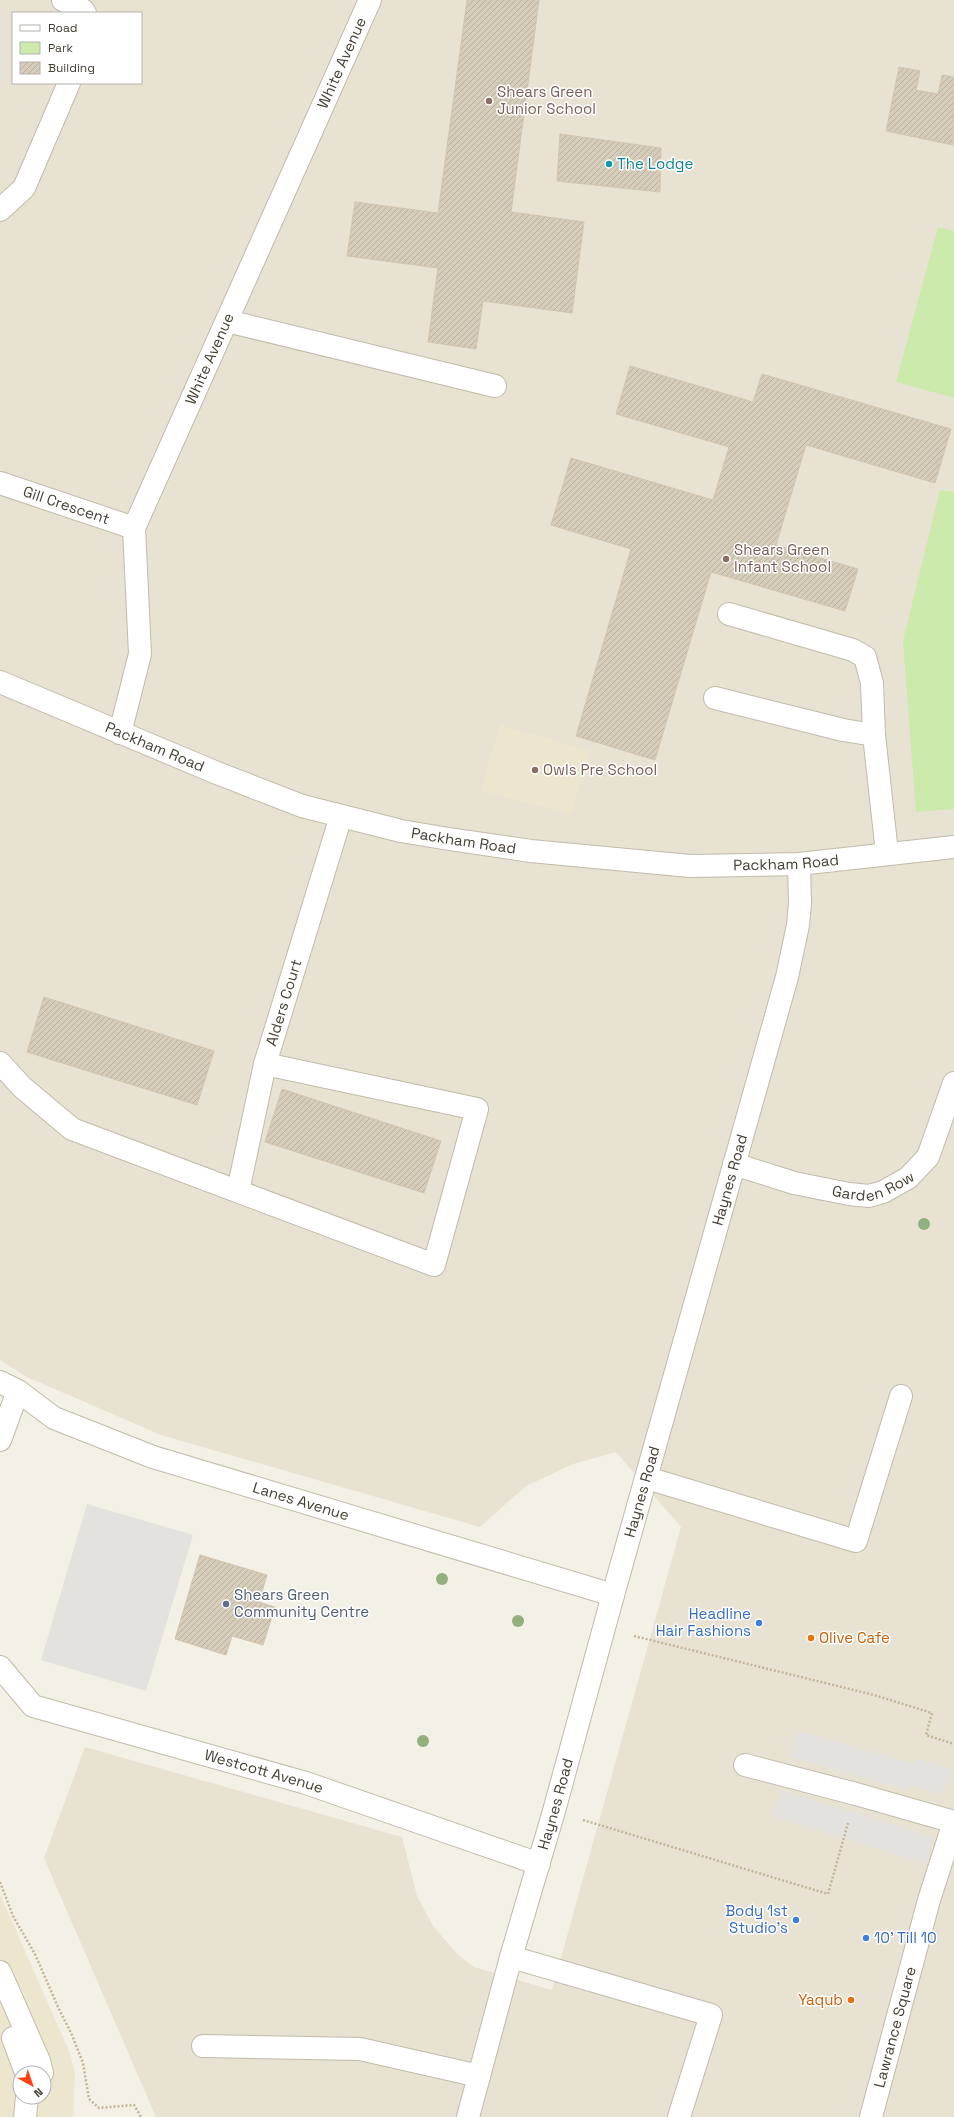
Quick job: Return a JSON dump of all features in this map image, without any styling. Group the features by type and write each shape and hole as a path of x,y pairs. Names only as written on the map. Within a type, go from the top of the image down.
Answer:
{"street":[{"path":"64,0 84,10 85,12"},
{"name":"White Avenue","path":"120,733 140,654 134,528 370,0"},
{"path":"0,210 24,188 69,84"},
{"path":"227,321 494,386"},
{"name":"Gill Crescent","path":"0,483 134,528"},
{"path":"730,614 863,654 868,663 872,683 874,735 887,852"},
{"name":"Packham Road","path":"0,682 120,733 302,806 401,831 531,852 690,866 799,864 887,852 954,846"},
{"path":"715,698 844,730 874,735"},
{"name":"Alders Court","path":"238,1192 265,1064 341,816"},
{"name":"Haynes Road","path":"468,2117 511,1957 554,1811 786,977 796,936 800,903 799,864"},
{"path":"0,1063 22,1087 72,1129 434,1265 477,1108 265,1064"},
{"name":"Garden Row","path":"734,1164 809,1187 869,1196 884,1192 900,1184 916,1171 946,1139 954,1082"},
{"path":"0,1440 9,1386"},
{"name":"Lanes Avenue","path":"9,1386 54,1418 153,1457 613,1595"},
{"path":"646,1478 856,1540 901,1396"},
{"name":"Westcott Avenue","path":"4,1678 33,1706 306,1783 539,1864"},
{"name":"Lawrance Square","path":"745,1765 856,1794 954,1822 929,1900 871,2117"},
{"path":"511,1957 711,2015 679,2117"},
{"path":"0,1972 40,2065"},
{"path":"0,2010 23,2065"},
{"path":"203,2046 360,2049 479,2076"},
{"path":"26,2117 27,2105"},
{"path":"40,2117 41,2105"}],"path":[{"path":"604,1628 874,1695 932,1713 926,1735 954,1744"},
{"path":"554,1811 828,1894 856,1794"},
{"path":"0,1882 13,1916 36,1954 58,2007 72,2035 83,2063 86,2091 89,2099 99,2108 134,2105 141,2117"}],"shaded area":[{"path":"0,0 954,0 954,2117 156,2117 44,1858 85,1747 402,1837 417,1896 433,1926 458,1955 474,1967 552,1990 681,1527 616,1452 573,1464 526,1486 480,1527 161,1435 27,1377 0,1360"},
{"name":"Owls Pre School","path":"500,725 590,751 571,815 481,790"},
{"path":"87,1504 193,1535 146,1691 41,1660"},
{"path":"798,1731 914,1764 916,1759 951,1769 943,1794 909,1785 907,1790 789,1757"},
{"path":"782,1790 934,1838 926,1864 773,1816"},
{"path":"0,1894 69,2051 75,2073 73,2117 0,2117"}],"green space":[{"path":"938,227 954,231 954,398 896,382"},
{"path":"940,490 954,492 954,809 916,812 903,641"}],"building":[{"name":"Shears Green Junior School","path":"467,0 539,0 511,212 584,222 572,313 483,301 476,349 428,342 438,268 347,256 355,202 438,213"},
{"path":"899,67 920,71 916,90 938,94 942,75 954,77 953,145 886,131"},
{"name":"The Lodge","path":"560,134 661,148 660,192 557,181"},
{"name":"Shears Green Infant School","path":"630,366 753,402 762,374 951,429 935,483 806,445 776,545 858,569 845,611 711,572 655,760 576,736 631,549 551,525 571,458 713,500 729,447 616,414"},
{"path":"44,997 214,1051 197,1105 27,1052"},
{"path":"282,1089 441,1141 424,1193 265,1142"},
{"name":"Shears Green Community Centre","path":"200,1555 267,1575 259,1602 275,1607 263,1645 232,1636 226,1655 175,1639"}],"place":[{"name":"Shears Green Junior School","path":"489,101"},
{"name":"The Lodge","path":"609,164"},
{"name":"Shears Green Infant School","path":"726,559"},
{"name":"Owls Pre School","path":"535,770"},
{"name":"Shears Green Community Centre","path":"226,1604"},
{"name":"Headline Hair Fashions","path":"759,1623"},
{"name":"Olive Cafe","path":"811,1638"},
{"name":"Body 1st Studio's","path":"796,1920"},
{"name":"10' Till 10","path":"866,1938"},
{"name":"Yaqub","path":"851,2000"}]}
